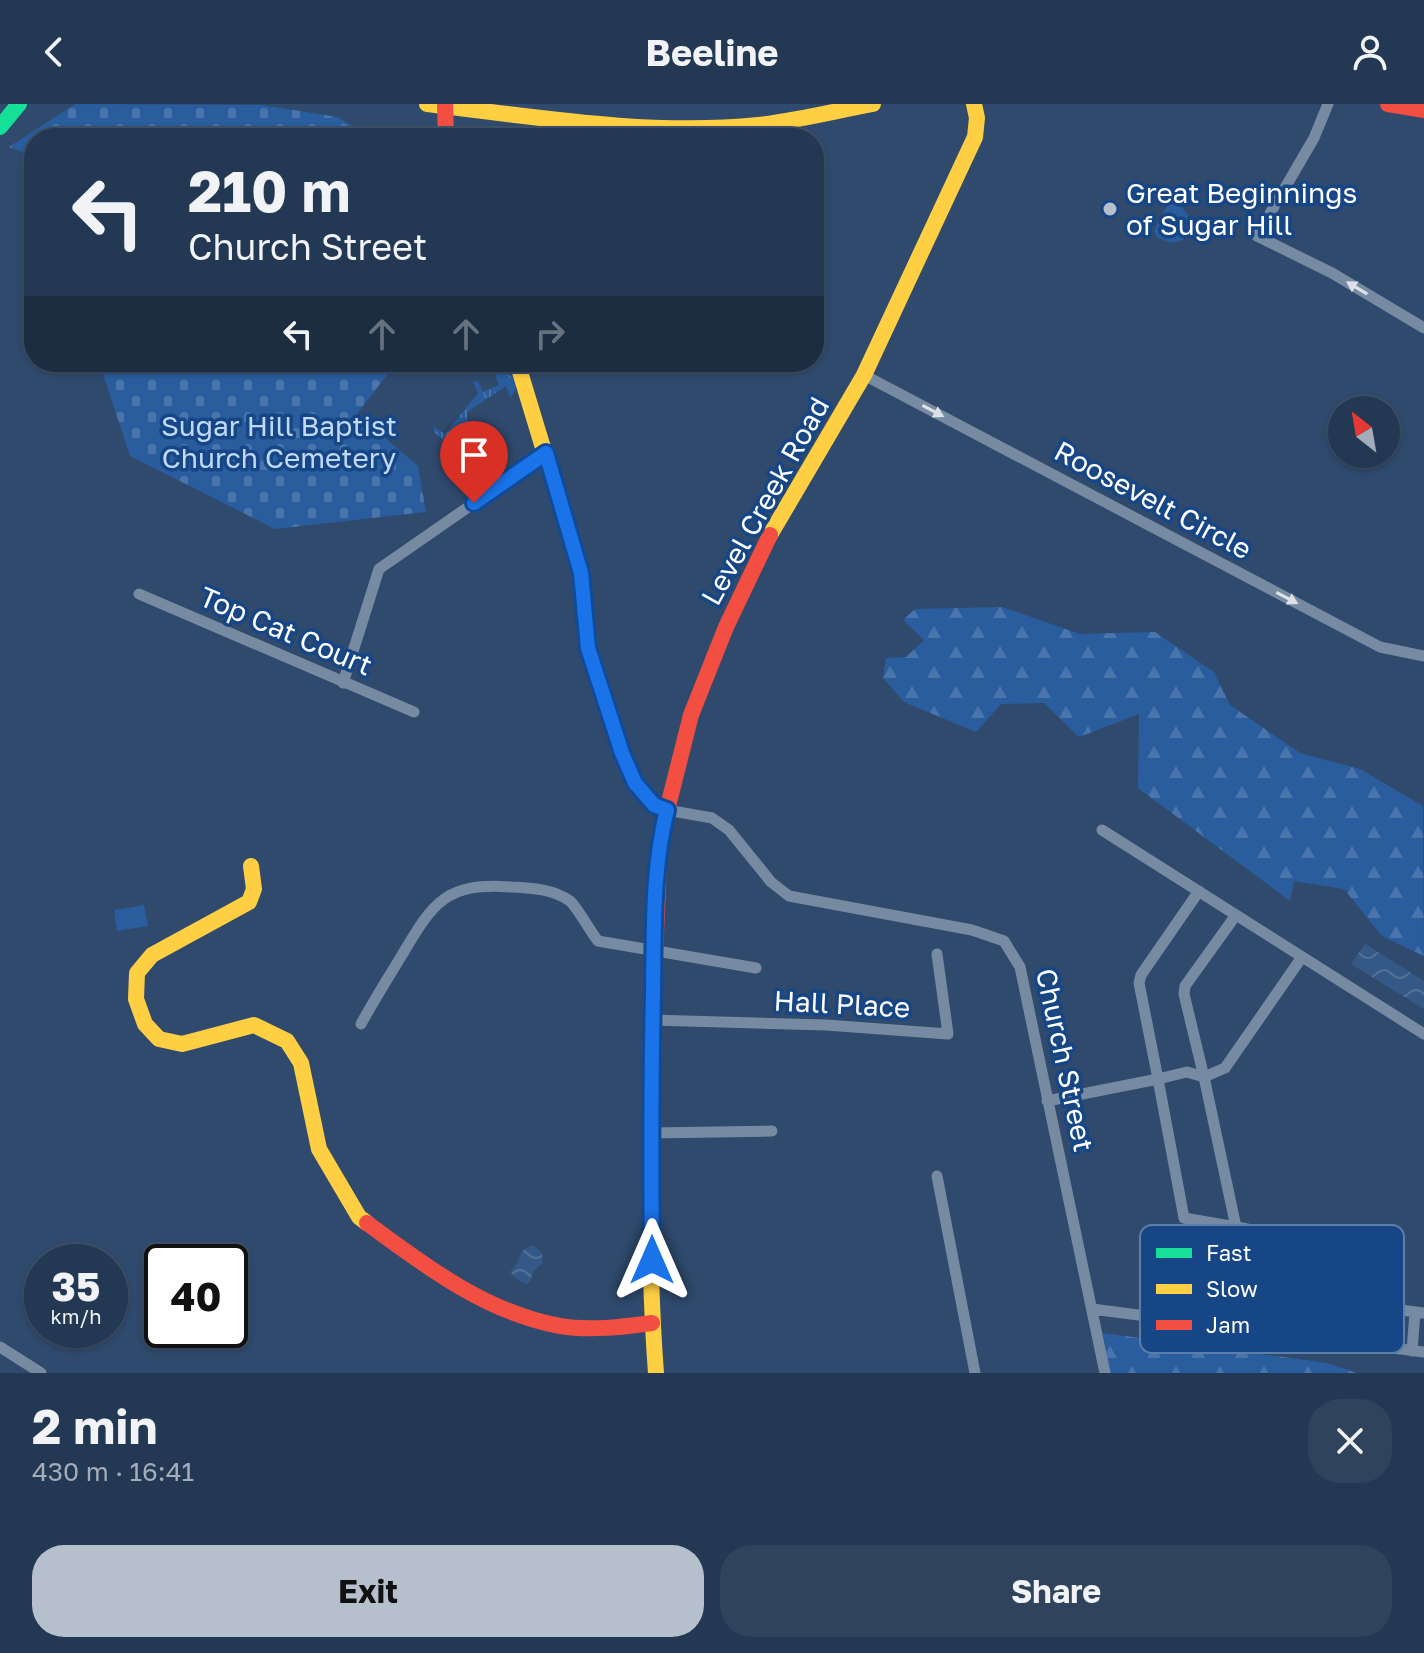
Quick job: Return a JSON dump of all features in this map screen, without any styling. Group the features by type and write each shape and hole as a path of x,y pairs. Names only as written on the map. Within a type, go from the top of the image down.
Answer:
{"street":[{"path":"0,114 2,104"},
{"path":"0,127 19,104"},
{"path":"427,104 592,124 688,128 759,125 873,104"},
{"name":"Level Creek Road","path":"656,1373 652,1323 651,1133 660,807 691,715 759,555 864,375 975,137 977,118 974,104"},
{"path":"1328,104 1314,138 1257,236 1332,273 1424,328"},
{"path":"1388,104 1424,110"},
{"path":"445,105 446,128"},
{"path":"520,372 581,573 588,648 622,753 635,783 660,807"},
{"name":"Roosevelt Circle","path":"864,375 1380,647 1424,656"},
{"path":"343,683 379,569 546,453"},
{"name":"Top Cat Court","path":"139,594 414,712"},
{"name":"Church Street","path":"660,807 712,818 729,830 771,882 789,896 972,930 1004,941 1020,967 1105,1373"},
{"path":"1102,830 1424,1034"},
{"path":"251,866 254,889 249,902 152,955 137,973 136,999 145,1024 159,1039 182,1044 254,1025 287,1041 301,1063 319,1149 359,1217 426,1267 508,1312 562,1326 624,1327 652,1323"},
{"path":"361,1024 429,911 456,892 474,887 551,891 573,904 598,941 756,968"},
{"path":"1199,891 1141,975 1139,983 1184,1218 1224,1225"},
{"path":"1236,915 1185,986 1184,994 1236,1225"},
{"name":"Hall Place","path":"652,1020 826,1025 948,1034 937,954"},
{"path":"1047,1101 1187,1072 1204,1077 1225,1068 1302,957"},
{"path":"651,1133 772,1131"},
{"path":"937,1176 975,1373"},
{"path":"1092,1309 1140,1315"},
{"path":"1418,1352 1420,1313"},
{"path":"0,1347 41,1373"}],"green space":[{"path":"75,104 262,105 337,117 357,128 38,128"},
{"path":"24,137 24,152 9,147"},
{"path":"1174,200 1195,225 1179,242 1169,242 1157,237 1154,230 1169,202"},
{"name":"Sugar Hill Baptist Church Cemetery","path":"102,372 389,372 357,414 418,466 426,512 275,529 130,456"},
{"path":"500,372 512,376 515,390 510,397 506,386 467,412 468,426 444,441 434,432 434,427 445,434 478,393 473,382 478,381 483,392 499,385 495,375"},
{"path":"1002,607 1080,634 1155,632 1214,672 1230,705 1300,753 1360,769 1423,806 1424,956 1382,936 1344,889 1294,881 1290,901 1138,788 1139,714 1079,737 1044,703 1001,704 976,732 904,702 883,678 886,658 906,657 924,640 903,620 915,609"},
{"path":"144,905 148,926 117,931 114,910"},
{"path":"1103,1333 1140,1338 1140,1353 1252,1353 1327,1363 1357,1373 1110,1373"}],"water":[{"path":"1365,944 1424,981 1424,1009 1351,964"},
{"path":"534,1246 542,1253 543,1262 526,1284 510,1272 522,1252"}],"traffic: fast":[{"path":"0,127 19,104"}],"traffic: slow":[{"path":"427,104 592,124 675,128 758,125 873,104"},
{"path":"770,535 864,375 975,137 977,118 974,104"},
{"path":"520,372 581,573 588,648 622,753 635,783 654,805 667,810"},
{"path":"251,866 254,889 249,902 152,955 137,973 136,999 145,1024 159,1039 182,1044 254,1025 287,1041 301,1063 319,1149 359,1217 367,1223"},
{"path":"654,981 650,1226 656,1373"}],"traffic: jam":[{"path":"1388,104 1424,110"},
{"path":"445,105 446,128"},
{"path":"654,981 660,838 691,715 726,627 770,535"},
{"path":"367,1223 458,1286 533,1320 583,1328 652,1323"}],"place":[{"name":"Great Beginnings of Sugar Hill","path":"1110,209"}],"route":[{"path":"474,503 546,453 581,573 588,648 622,753 635,783 654,805 667,810 660,838 656,889 652,1020 652,1260"}]}
